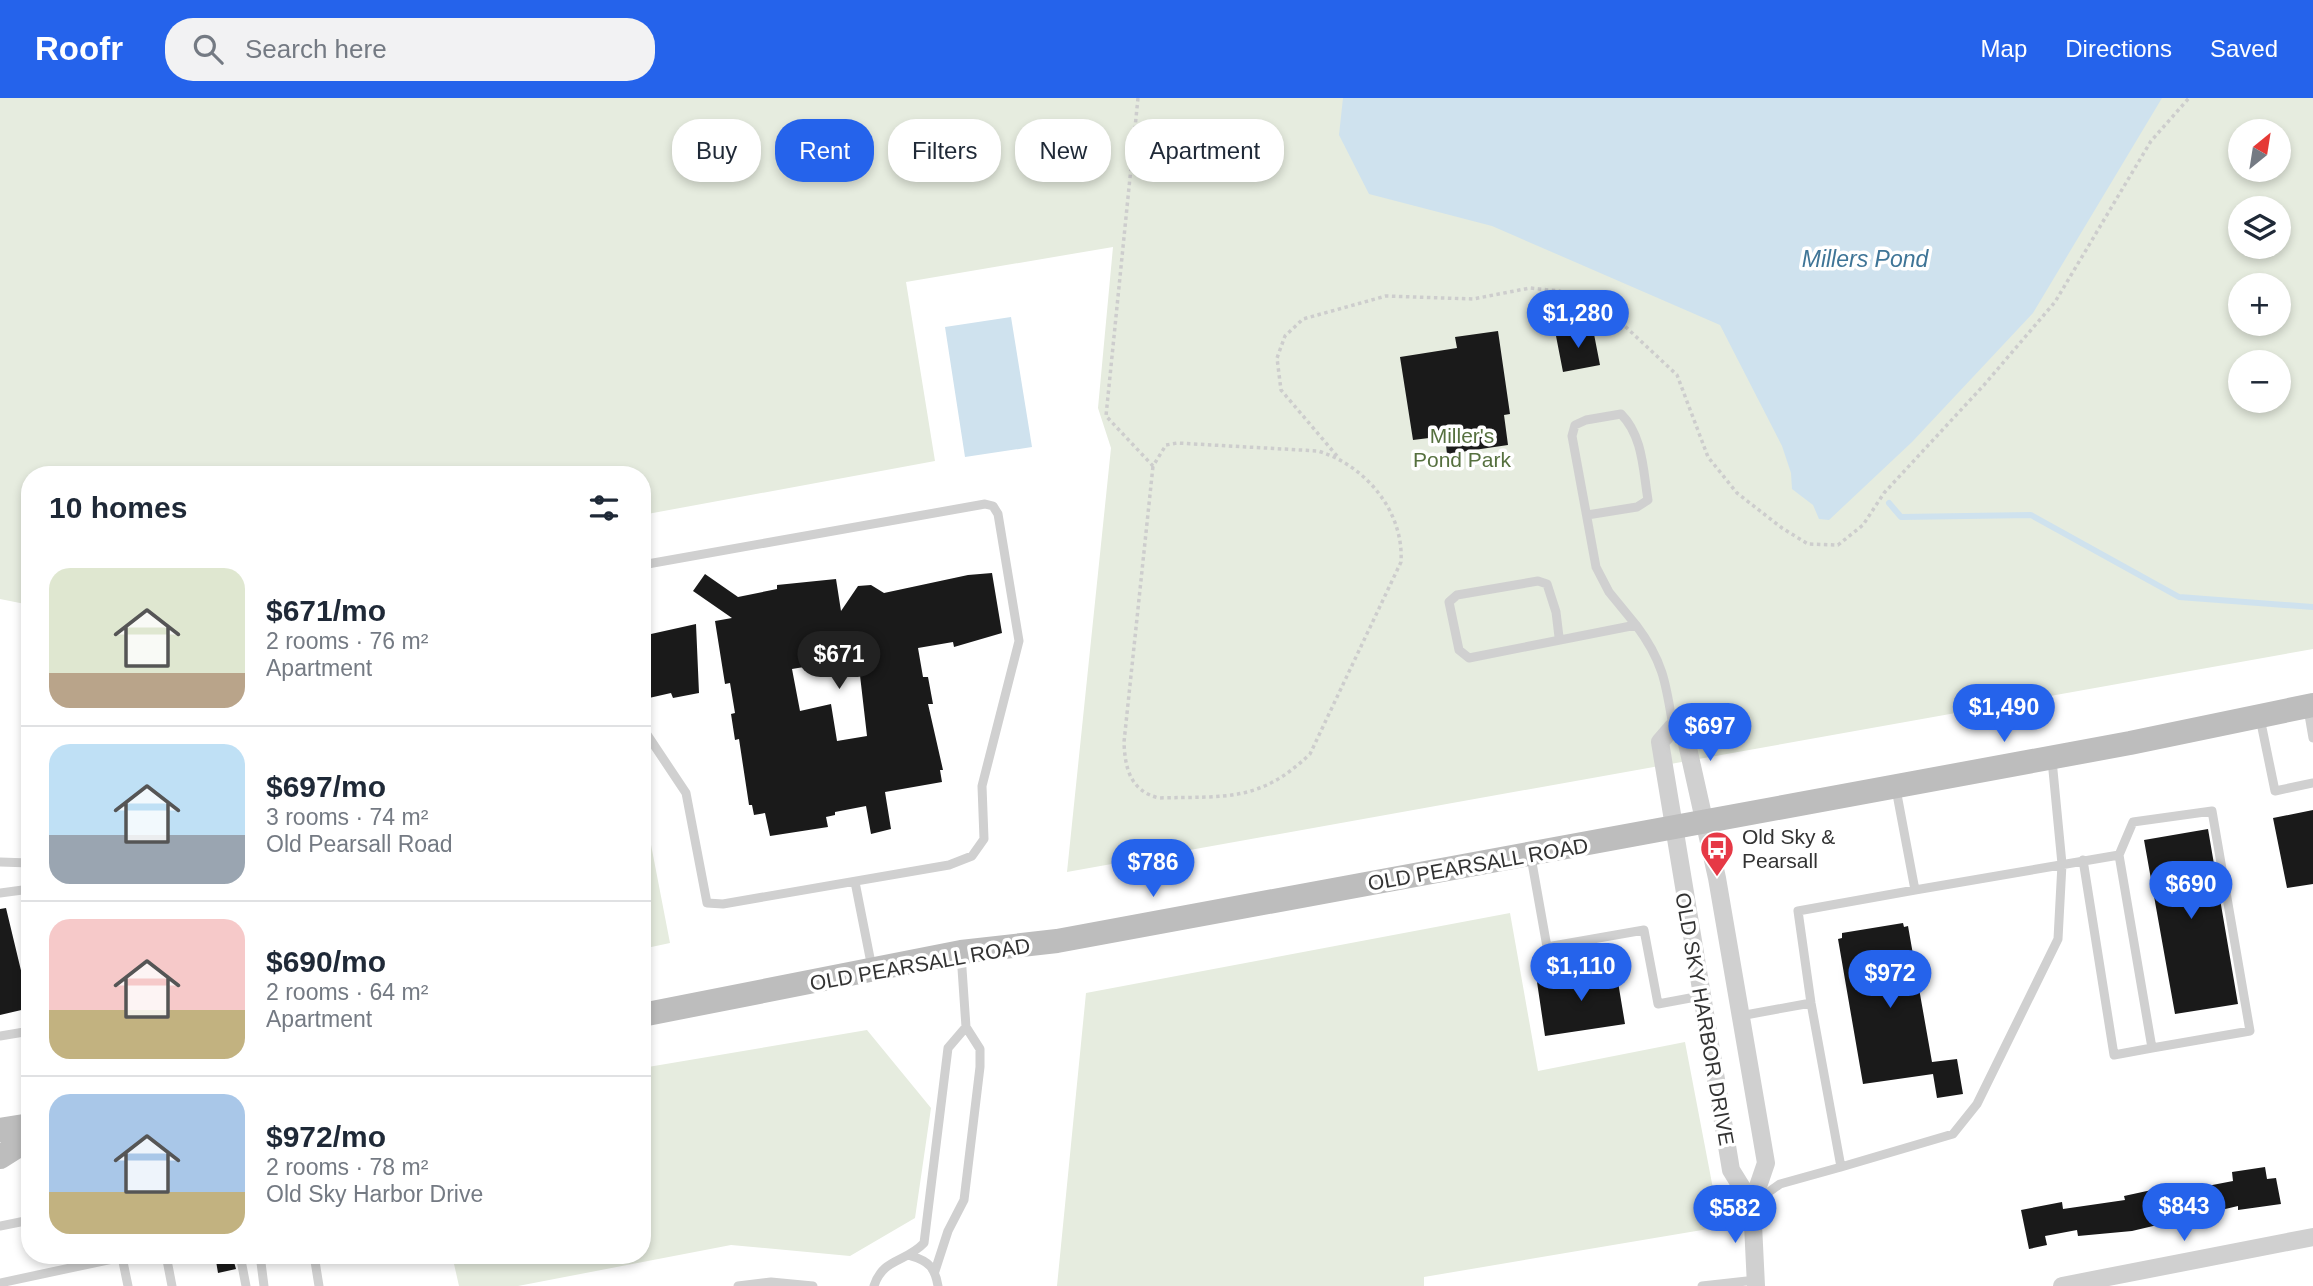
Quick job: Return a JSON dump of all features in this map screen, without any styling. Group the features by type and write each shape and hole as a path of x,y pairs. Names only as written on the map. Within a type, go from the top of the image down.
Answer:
{"main road":[{"name":"OLD PEARSALL ROAD","path":"651,1013 961,952 1057,941 1672,829 2052,758 2310,705"},
{"path":"0,1130 21,1126"},
{"path":"0,1157 21,1144"}],"street":[{"name":"OLD SKY HARBOR DRIVE","path":"1752,1204 1731,1170 1672,829 1660,742 1673,727 1686,739 1717,878 1766,1163 1752,1204 1756,1283"},
{"path":"2062,1286 2313,1237"}],"lane":[{"path":"1587,515 1637,507 1648,500 1637,438 1632,425 1621,414 1586,420 1575,425 1572,436 1596,567 1609,592 1656,651 1673,727"},
{"path":"651,563 973,506 993,506 998,514 1008,562 1019,641 982,786 984,839 972,856 949,864 723,904 707,903 686,793 651,740"},
{"path":"1559,638 1556,612 1547,584 1538,581 1457,596 1449,602 1459,650 1469,658 1559,638 1636,625"},
{"path":"2310,705 2313,738"},
{"path":"2260,716 2275,790 2313,783"},
{"path":"1752,1204 1780,1184 1953,1134 1977,1104 2058,939 2062,864 2052,758"},
{"path":"1896,787 1915,890"},
{"path":"2083,860 2114,1055 2250,1031 2212,811 2133,822 2119,855 2152,1048"},
{"path":"1531,855 1547,947 1644,930 1658,1004 1701,996"},
{"path":"1841,1167 1811,1003 1798,911 2119,855"},
{"path":"0,862 21,863"},
{"path":"855,882 873,970"},
{"path":"0,893 21,890"},
{"path":"938,1286 935,1271 948,1231 964,1200 978,1091 980,1049 966,1027 961,952"},
{"path":"1740,1016 1811,1003"},
{"path":"874,1286 883,1268 911,1256 923,1243 948,1048 966,1027"},
{"path":"0,1036 21,1032"},
{"path":"0,1226 21,1222"},
{"path":"911,1256 926,1261 935,1271"},
{"path":"0,1283 86,1264"},
{"path":"124,1264 128,1286"},
{"path":"168,1264 172,1286"},
{"path":"242,1264 246,1286"},
{"path":"261,1264 264,1286"},
{"path":"315,1264 319,1286"},
{"path":"738,1286 771,1282 813,1286"},
{"path":"1702,1286 1756,1283"}],"path":[{"path":"1138,98 1106,416 1153,466"},
{"path":"1339,457 1318,451 1177,443 1166,445 1158,454 1153,466 1124,742 1128,775 1147,795 1159,798 1232,796 1269,787 1310,754 1401,562 1402,545 1398,528 1383,496 1339,457 1281,390 1277,358 1285,337 1303,319 1386,296 1473,299 1530,288 1559,290 1589,300 1613,315 1677,375 1708,457 1737,493 1782,528 1808,544 1838,545 1863,525 1884,493 1984,385 2055,302 2151,141 2189,98"}],"green space":[{"name":"Miller's Pond Park","path":"0,98 2313,98 2313,649 1067,872 1111,448 1098,408 1113,247 906,282 935,461 651,513 651,466 21,466 21,603 0,599"},
{"path":"651,845 670,943 651,947"},
{"path":"1510,913 1538,1071 1685,1042 1719,1220 1708,1229 1424,1277 1424,1286 1057,1286 1086,993"},
{"path":"867,1030 931,1108 915,1218 850,1256 731,1245 651,1260 651,1066"},
{"path":"454,1264 632,1264 518,1286 459,1286"}],"water":[{"name":"Millers Pond","path":"1343,98 2162,98 2033,313 1912,442 1829,520 1819,519 1813,505 1792,489 1791,473 1782,446 1720,325 1492,226 1369,194 1339,135"},
{"path":"1011,317 1032,447 965,457 945,327"}],"building":[{"path":"1593,329 1600,365 1563,372 1556,336"},
{"path":"1498,331 1510,414 1504,415 1508,445 1447,454 1445,436 1413,440 1400,357 1457,348 1455,337"},
{"path":"992,573 1002,633 954,647 953,642 918,648 923,677 928,677 933,704 928,704 943,770 940,770 942,782 885,792 891,829 871,834 866,806 835,812 835,815 826,817 828,827 770,836 765,813 754,815 752,805 749,805 739,739 735,740 731,714 735,713 730,683 725,684 715,621 732,618 693,591 705,574 738,597 777,589 777,585 836,579 841,611 858,586 871,585 884,593 968,575","holes":["858,658 867,736 837,741 831,704 800,711 792,669"]},
{"path":"696,624 699,693 673,698 671,693 651,698 651,634"},
{"path":"2313,810 2313,884 2287,888 2273,818"},
{"path":"2208,829 2238,1004 2175,1014 2144,840"},
{"path":"6,908 21,970 21,1010 0,1015 0,909"},
{"path":"1903,923 1904,927 1908,926 1932,1062 1957,1059 1963,1094 1937,1098 1933,1074 1863,1084 1838,939 1842,938 1842,933"},
{"path":"1616,970 1625,1024 1545,1036 1537,982"},
{"path":"2265,1167 2267,1179 2276,1178 2281,1204 2238,1210 2238,1206 2132,1231 2078,1236 2077,1230 2045,1236 2047,1245 2029,1249 2021,1210 2062,1202 2063,1209 2125,1200 2124,1196 2170,1186 2171,1193 2233,1181 2232,1172"},
{"path":"216,1264 235,1264 236,1269 218,1273"}],"waterway":[{"path":"1889,503 1901,517 2031,515 2179,597 2313,607"}],"place":[{"name":"Old Sky & Pearsall","path":"1717,878"}]}
